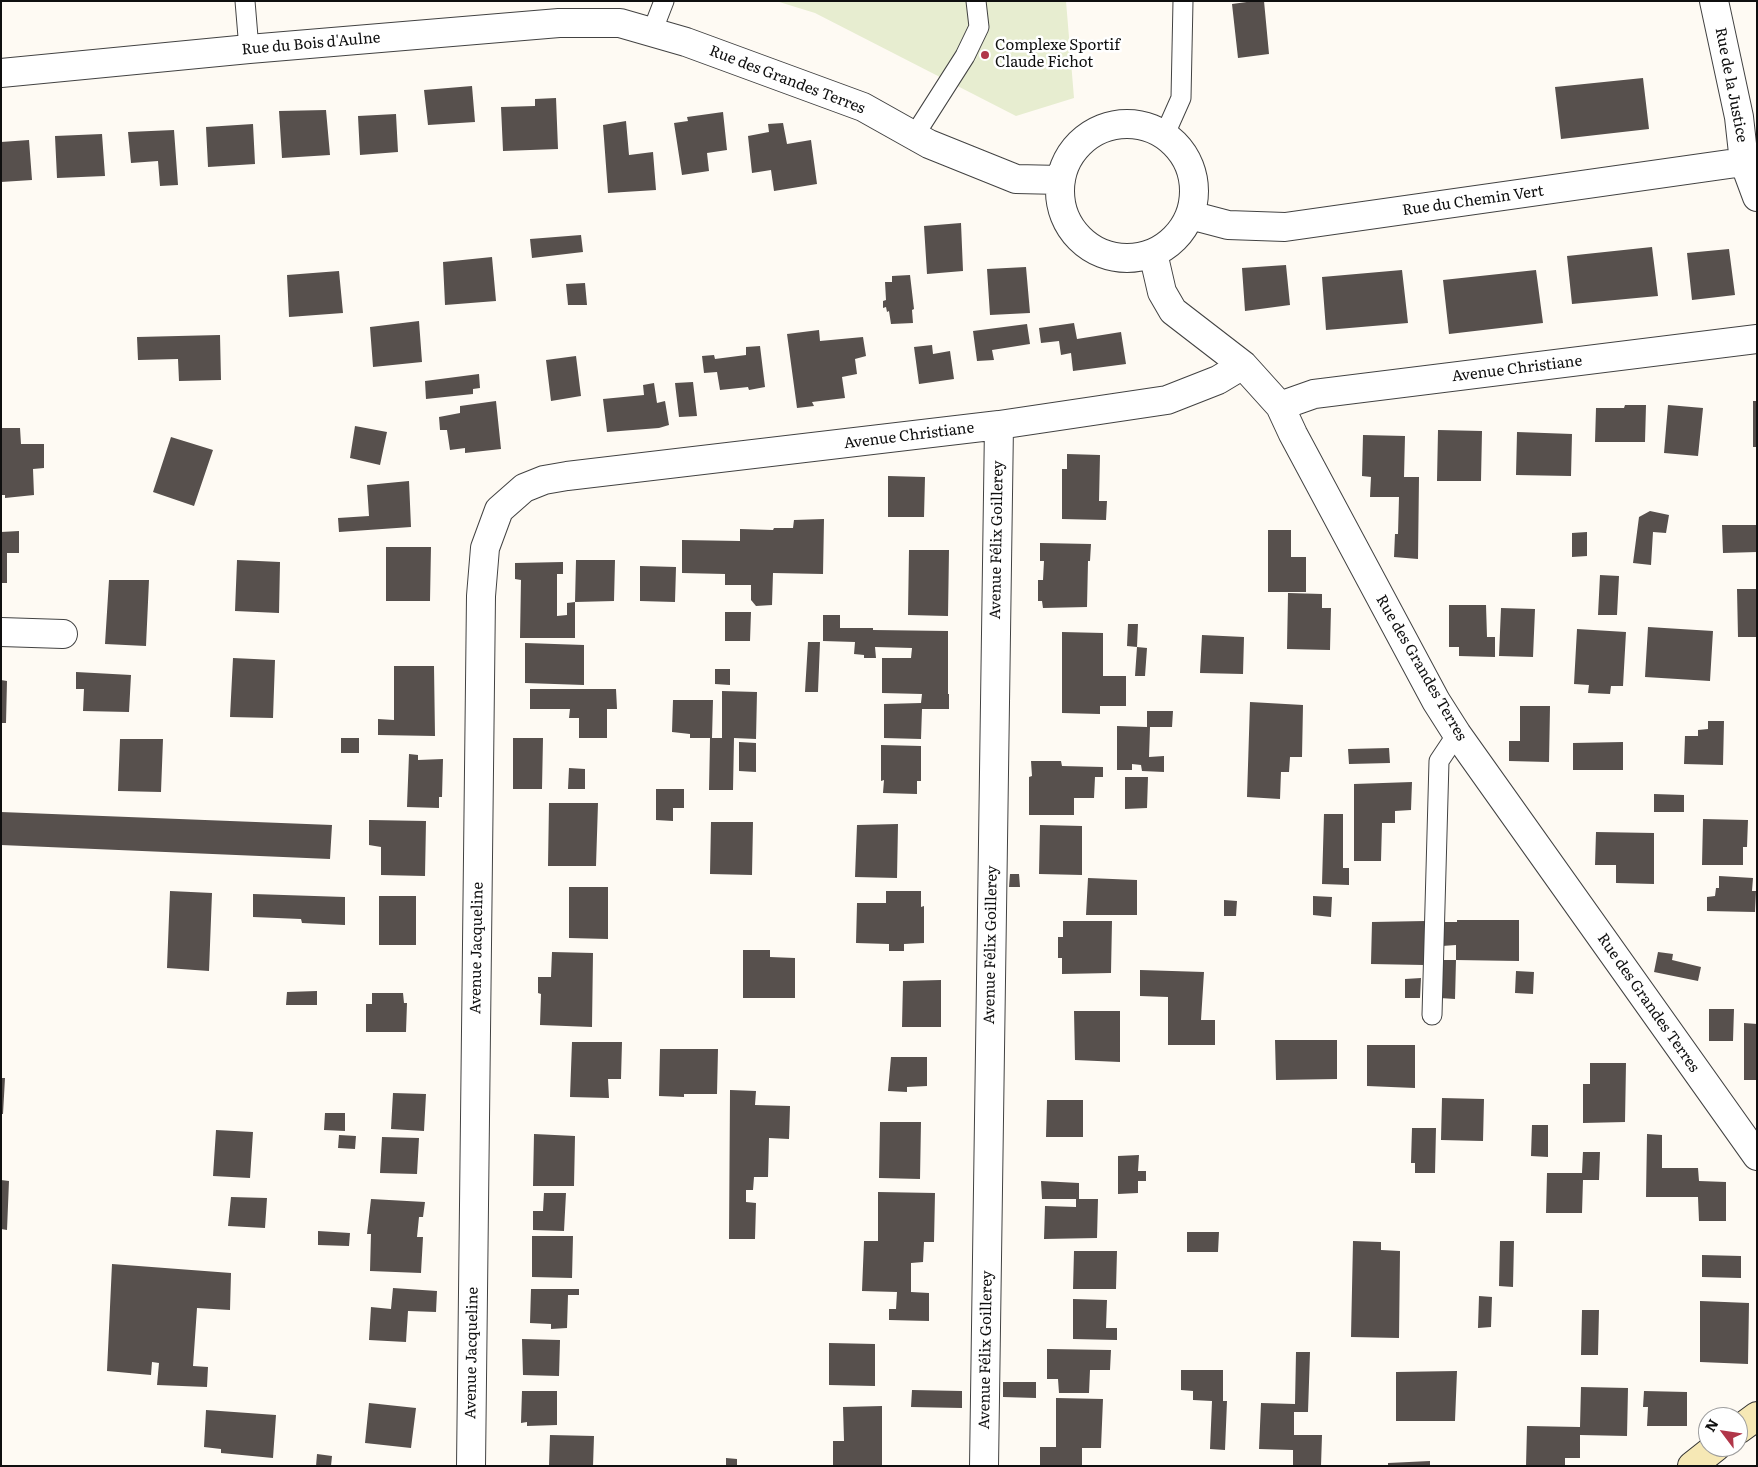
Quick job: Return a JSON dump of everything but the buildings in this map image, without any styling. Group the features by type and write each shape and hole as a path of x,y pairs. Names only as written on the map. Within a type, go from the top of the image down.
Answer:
{"main road":[{"path":"1692,1466 1703,1457"}],"street":[{"name":"Rue de la Justice","path":"1714,1 1757,197"},
{"name":"Rue du Bois d'Aulne","path":"1,73 249,49 559,23 620,24"},
{"name":"Rue des Grandes Terres","path":"620,24 686,42 864,107 929,144 1016,179 1061,180"},
{"path":"1123,123 1145,125 1165,134 1182,150 1192,170 1195,193 1190,215 1181,231 1169,244 1154,253 1136,257 1115,257 1096,250 1079,238 1067,220 1061,201 1061,180 1068,158 1082,141 1101,128 1123,123"},
{"name":"Rue du Chemin Vert","path":"1190,215 1228,225 1285,228 1750,161"},
{"name":"Rue des Grandes Terres","path":"1154,253 1162,292 1173,311 1243,364 1280,406 1293,434 1431,692 1457,734 1757,1156"},
{"name":"Avenue Christiane","path":"1280,406 1314,394 1757,338"},
{"name":"Avenue Christiane","path":"567,476 999,425 1167,400 1218,380 1243,364"},
{"name":"Avenue Félix Goillerey","path":"984,1466 999,425"},
{"name":"Avenue Jacqueline","path":"471,1466 481,596 485,548 499,510 524,488 544,480 567,476"},
{"path":"1,632 63,634"}],"lane":[{"path":"245,1 249,49"},
{"path":"652,32 664,1"},
{"path":"914,136 965,56 979,27 976,1"},
{"path":"1165,134 1181,98 1183,1"},
{"path":"1432,1015 1439,761 1457,734"}],"green space":[{"name":"Complexe Sportif Claude Fichot","path":"776,1 1066,1 1074,98 1016,116 815,13"}],"place":[{"name":"Complexe Sportif Claude Fichot","path":"985,55"}]}
